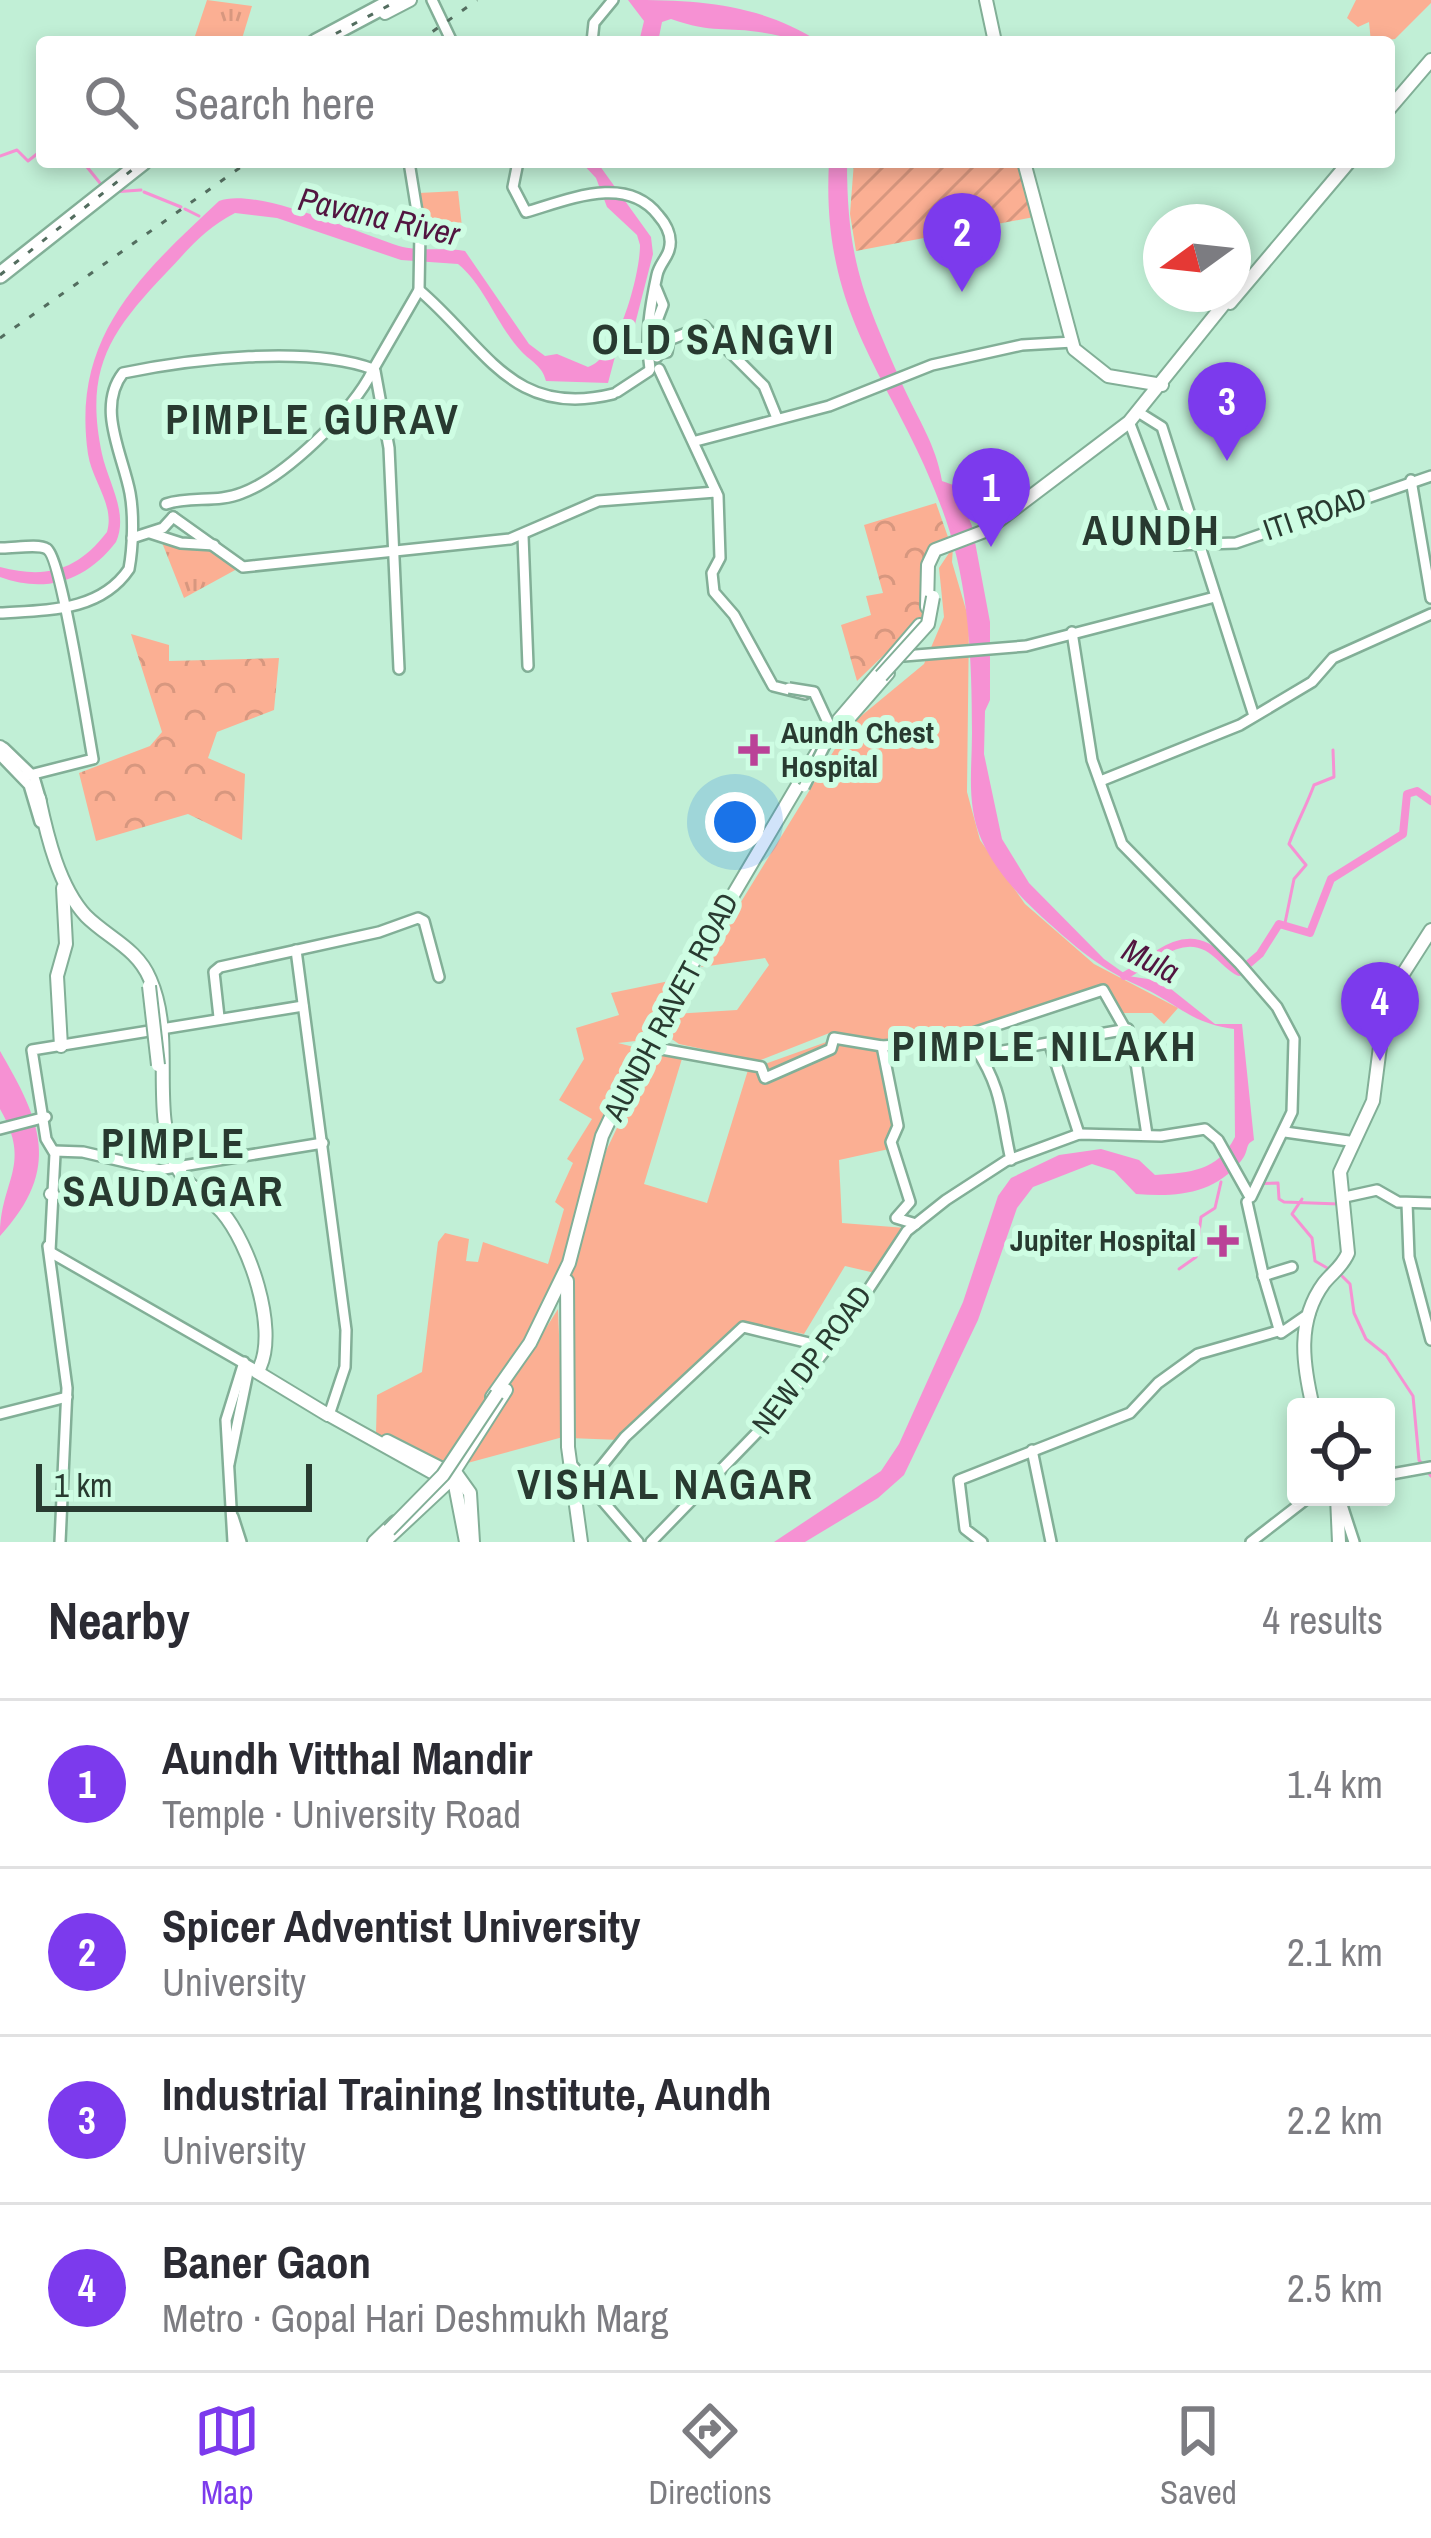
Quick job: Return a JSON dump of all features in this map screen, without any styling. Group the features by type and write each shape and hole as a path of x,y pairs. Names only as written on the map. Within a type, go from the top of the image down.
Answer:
{"highway":[{"path":"335,36 399,0"},
{"path":"0,276 120,178"},
{"path":"37,238 61,227"}],"main road":[{"path":"320,36 399,0"},
{"path":"988,6 995,36"},
{"path":"1395,105 1431,63"},
{"path":"1027,168 1072,343 1096,369 1159,384"},
{"path":"1159,384 1342,168"},
{"path":"1251,273 1342,168"},
{"path":"0,276 37,238 120,178"},
{"path":"910,649 927,611 930,559 946,546 998,523 1137,416 1218,312"},
{"path":"877,679 935,618 934,559 946,546"},
{"path":"831,727 928,624 933,592"},
{"name":"AUNDH RAVET ROAD","path":"507,1382 569,1263 608,1120 754,854 754,845 831,727 916,629"},
{"name":"AUNDH RAVET ROAD","path":"385,1536 447,1478 559,1302 608,1138 652,1042 794,800 831,727"},
{"path":"37,799 65,885 82,918 122,948 152,991 174,1168 232,1236 255,1306 253,1367 447,1478 460,1491 470,1542"},
{"path":"60,1044 57,976 65,944 65,885"},
{"path":"1339,1271 1348,1244 1339,1180 1353,1142 1376,1102 1391,1012 1413,958 1431,932"},
{"path":"152,991 152,1034 160,1064"},
{"path":"152,991 160,1064"},
{"path":"1312,1398 1304,1371 1309,1316 1351,1247 1343,1173 1353,1142"},
{"path":"566,1262 580,1211"},
{"path":"567,1282 568,1462"},
{"path":"559,1302 568,1462 580,1542"},
{"path":"385,1536 443,1475 507,1382"},
{"path":"1337,1506 1338,1542"}],"street":[{"path":"432,0 438,23 448,36"},
{"path":"593,36 594,23 613,0"},
{"path":"169,520 166,504 232,496 254,488 329,430 363,389 420,291 419,237 409,168"},
{"path":"517,168 513,187 526,212 592,194 624,193 649,204 668,226 669,250 656,288 655,369"},
{"path":"420,291 478,350 533,394 571,403 615,393 655,369"},
{"path":"657,300 646,340 655,369 696,441 716,490 720,557 712,573 714,591 734,615 770,682 811,696 831,727"},
{"path":"657,354 667,352 669,340 680,332 704,326 764,386 777,418"},
{"path":"696,441 903,376 1022,345 1072,343"},
{"path":"0,613 65,610 107,591 124,577 131,534 130,494 116,450 112,407 123,373 215,361 331,358 374,371 380,387 398,669"},
{"path":"1137,416 1176,545 1198,547"},
{"path":"1137,416 1163,427 1252,711"},
{"name":"ITI ROAD","path":"1198,547 1286,528 1431,475"},
{"path":"1411,481 1431,598"},
{"path":"131,534 169,520 217,544 243,567 524,536 598,501 716,490"},
{"path":"155,535 169,520"},
{"path":"131,534 217,544"},
{"path":"524,536 528,665"},
{"path":"0,548 46,548 56,567 93,759 27,776"},
{"path":"910,649 1027,645 1214,597"},
{"path":"1104,784 1312,682 1339,654 1431,614"},
{"path":"1073,633 1091,758 1127,843 1280,1005 1296,1039 1300,1095 1287,1132 1254,1191 1249,1218 1280,1330"},
{"path":"853,712 877,679"},
{"path":"785,689 814,692 832,731 794,800"},
{"path":"1,751 27,776 43,824"},
{"path":"219,1017 214,970 418,918 428,932 439,977"},
{"path":"296,950 347,1352 330,1413"},
{"path":"949,1041 1103,990 1128,1029 1148,1135"},
{"path":"60,1542 67,1397 50,1251 54,1151 43,1118 33,1054 60,1044 152,1034 214,1023 219,1017 303,1006"},
{"path":"980,1054 1050,1046 1128,1029"},
{"path":"652,1042 760,1067 765,1078 831,1049 834,1038 882,1046 949,1041 973,1045 1007,1118 1008,1162"},
{"path":"882,1046 898,1126 891,1142 910,1202 896,1218 916,1224"},
{"path":"1050,1046 1079,1134"},
{"path":"1,1127 43,1118"},
{"name":"NEW DP ROAD","path":"653,1542 758,1437 916,1224 1008,1162 1079,1134 1203,1130 1217,1141 1254,1191"},
{"path":"1287,1132 1353,1142"},
{"path":"54,1151 174,1168 323,1143"},
{"path":"1345,1197 1377,1190 1407,1205 1431,1203"},
{"path":"1407,1205 1408,1255 1431,1337"},
{"path":"50,1251 253,1367 226,1420 234,1535"},
{"path":"1264,1277 1292,1268"},
{"path":"982,1542 964,1527 958,1481 1130,1413 1158,1383 1198,1354 1280,1330 1309,1316"},
{"path":"572,1486 591,1479 625,1437 742,1328 829,1347"},
{"path":"0,1414 67,1397"},
{"path":"1030,1454 1049,1542"},
{"path":"568,1462 591,1479 638,1542"},
{"path":"1395,1475 1425,1470"},
{"path":"1248,1542 1294,1506"},
{"path":"1340,1506 1354,1542"}],"green space":[{"path":"207,0 252,6 243,36 195,36"},
{"path":"1356,0 1431,0 1395,39 1370,36 1369,22 1358,27 1347,18"},
{"path":"854,168 1022,168 1034,217 856,251 850,214"},
{"path":"458,191 463,236 426,237 419,193"},
{"path":"936,503 948,537 924,556 923,617 857,681 841,625 871,615 866,596 883,593 864,525"},
{"path":"161,540 214,548 237,569 184,598"},
{"path":"953,547 952,562 969,620 967,792 980,840 1025,904 1094,964 1178,1008 1164,1024 1152,1013 1123,1013 1107,988 944,1034 883,1040 832,1032 758,1061 679,1044 663,1033 674,1014 737,1010 769,965 765,958 701,967 849,726 924,664 944,617 939,568"},
{"path":"131,634 169,645 169,661 279,658 274,710 217,732 208,758 245,774 242,840 188,814 96,841 79,773 150,746 162,732"},
{"path":"679,979 644,1040 618,1043 638,1048 593,1150 561,1270 535,1325 442,1470 376,1433 377,1395 422,1372 438,1242 445,1233 469,1239 466,1261 478,1262 483,1242 548,1264 564,1209 555,1202 573,1163 567,1159 592,1119 559,1100 584,1059 576,1028 619,1015 611,993"},
{"path":"832,1040 878,1051 893,1124 889,1149 839,1160 842,1223 906,1228 875,1273 845,1266 804,1334 745,1322 620,1440 569,1438 569,1283 606,1151 654,1050 684,1052 644,1184 707,1203 748,1070"},
{"path":"558,1309 563,1437 460,1465"}],"shaded area":[{"path":"628,0 727,6 774,19 809,36 698,27 671,19 662,22 659,36 640,36 644,21"},
{"path":"587,168 601,168 651,237 653,254 633,332 617,349 608,383 546,381 458,264 401,260 277,218 235,213 198,240 146,294 106,354 97,424 119,509 116,542 92,566 64,580 33,584 0,577 0,567 32,572 60,569 84,556 107,532 106,503 88,454 86,413 90,376 101,342 138,283 219,201 257,200 399,246 465,251 529,344 545,356 557,354 588,367 599,360 618,332 640,245 637,235 607,207 596,178"},
{"path":"829,168 847,168 854,253 868,302 931,444 942,481 956,486 972,526 990,622 984,754 1002,839 1029,883 1104,959 1128,976 1161,981 1215,1024 1242,1024 1254,1140 1230,1172 1193,1191 1136,1194 1114,1171 1092,1164 1033,1187 1017,1208 978,1320 904,1475 878,1498 805,1542 774,1542 881,1471 899,1444 963,1302 998,1196 1011,1178 1059,1155 1101,1149 1139,1160 1155,1175 1191,1171 1211,1164 1235,1137 1234,1029 1219,1026 1194,1017 1092,959 1021,897 982,841 972,801 970,651 960,571 927,472 850,310 830,218"},
{"path":"0,1051 26,1099 39,1144 32,1188 0,1236 15,1159 0,1109"}],"waterway":[{"path":"0,156 17,150 28,161 36,155"},
{"path":"88,168 104,188"},
{"path":"113,192 141,190"},
{"path":"144,192 181,207"},
{"path":"185,209 199,216"},
{"path":"1285,923 1294,879 1306,865 1289,844 1314,785 1334,777 1333,750"},
{"name":"Mula","path":"1124,976 1185,943 1207,947 1239,972 1260,954 1279,924 1310,933 1331,879 1403,834 1407,794 1417,791 1431,801"},
{"path":"1179,1269 1196,1257 1201,1217 1215,1208 1221,1182"},
{"path":"1247,1184 1278,1183 1279,1199 1284,1202 1339,1204"},
{"path":"1302,1199 1292,1214 1312,1238 1315,1261 1329,1269"},
{"path":"1338,1272 1350,1284 1354,1313 1366,1339 1386,1355 1413,1396 1419,1460 1431,1476"}],"railway":[{"path":"331,36 399,0"},
{"path":"426,36 477,0"},
{"path":"0,275 134,168"},
{"path":"0,338 240,168"}],"place":[{"name":"Spicer Adventist University","path":"962,292"},
{"name":"Industrial Training Institute, Aundh","path":"1227,461"},
{"name":"Aundh Vitthal Mandir","path":"991,547"},
{"name":"Aundh Chest Hospital","path":"754,750"},
{"name":"Baner Gaon","path":"1380,1061"},
{"name":"Jupiter Hospital","path":"1223,1241"}],"district":[{"name":"OLD SANGVI","path":"714,339"},
{"name":"PIMPLE GURAV","path":"313,419"},
{"name":"AUNDH","path":"1152,530"},
{"name":"PIMPLE NILAKH","path":"1045,1046"},
{"name":"PIMPLE SAUDAGAR","path":"174,1167"},
{"name":"VISHAL NAGAR","path":"666,1484"}],"water label":[{"name":"Pavana River","path":"379,216"}]}
